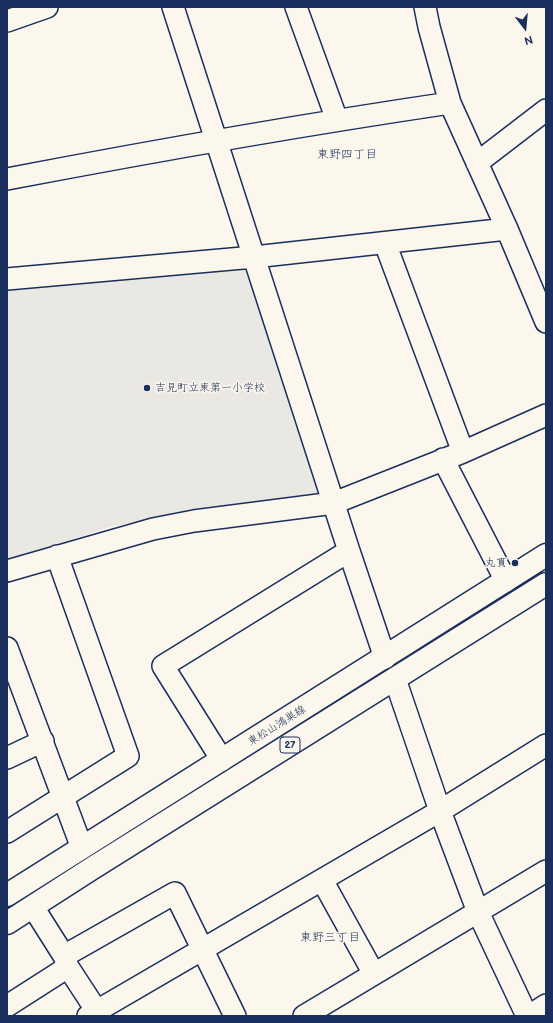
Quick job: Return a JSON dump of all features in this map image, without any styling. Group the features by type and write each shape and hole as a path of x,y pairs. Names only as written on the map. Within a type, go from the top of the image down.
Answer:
{"main road":[{"name":"東松山鴻巣線","path":"7,895 385,658 546,555"},
{"name":"東松山鴻巣線","path":"7,923 546,584"}],"street":[{"path":"12,15 47,7"},
{"path":"173,7 385,658"},
{"path":"296,7 337,120"},
{"path":"425,7 450,103 507,229 546,322"},
{"path":"7,179 217,140 450,103"},
{"path":"477,163 546,110"},
{"path":"7,279 254,257 507,229"},
{"path":"385,243 463,452"},
{"path":"7,571 153,530 194,521 334,503 463,452 546,415"},
{"path":"443,459 506,581"},
{"path":"222,760 163,666 349,551"},
{"path":"7,832 128,756 57,556"},
{"path":"7,648 64,796 82,848"},
{"path":"395,679 440,811 478,912 528,1016 546,1005"},
{"path":"7,758 43,741"},
{"path":"34,907 95,1014 203,949 440,811 546,745"},
{"path":"304,1016 546,871"},
{"path":"322,880 374,974"},
{"path":"7,1006 66,961 175,893 235,1016"}],"shaded area":[{"name":"吉見町立東第一小学校","path":"240,264 246,269 321,491 317,498 188,511 110,527 7,562 7,285"}],"place":[{"name":"吉見町立東第一小学校","path":"147,388"},
{"name":"丸貫","path":"515,563"}],"district":[{"name":"東野四丁目","path":"347,155"},
{"name":"東野三丁目","path":"330,938"}]}
